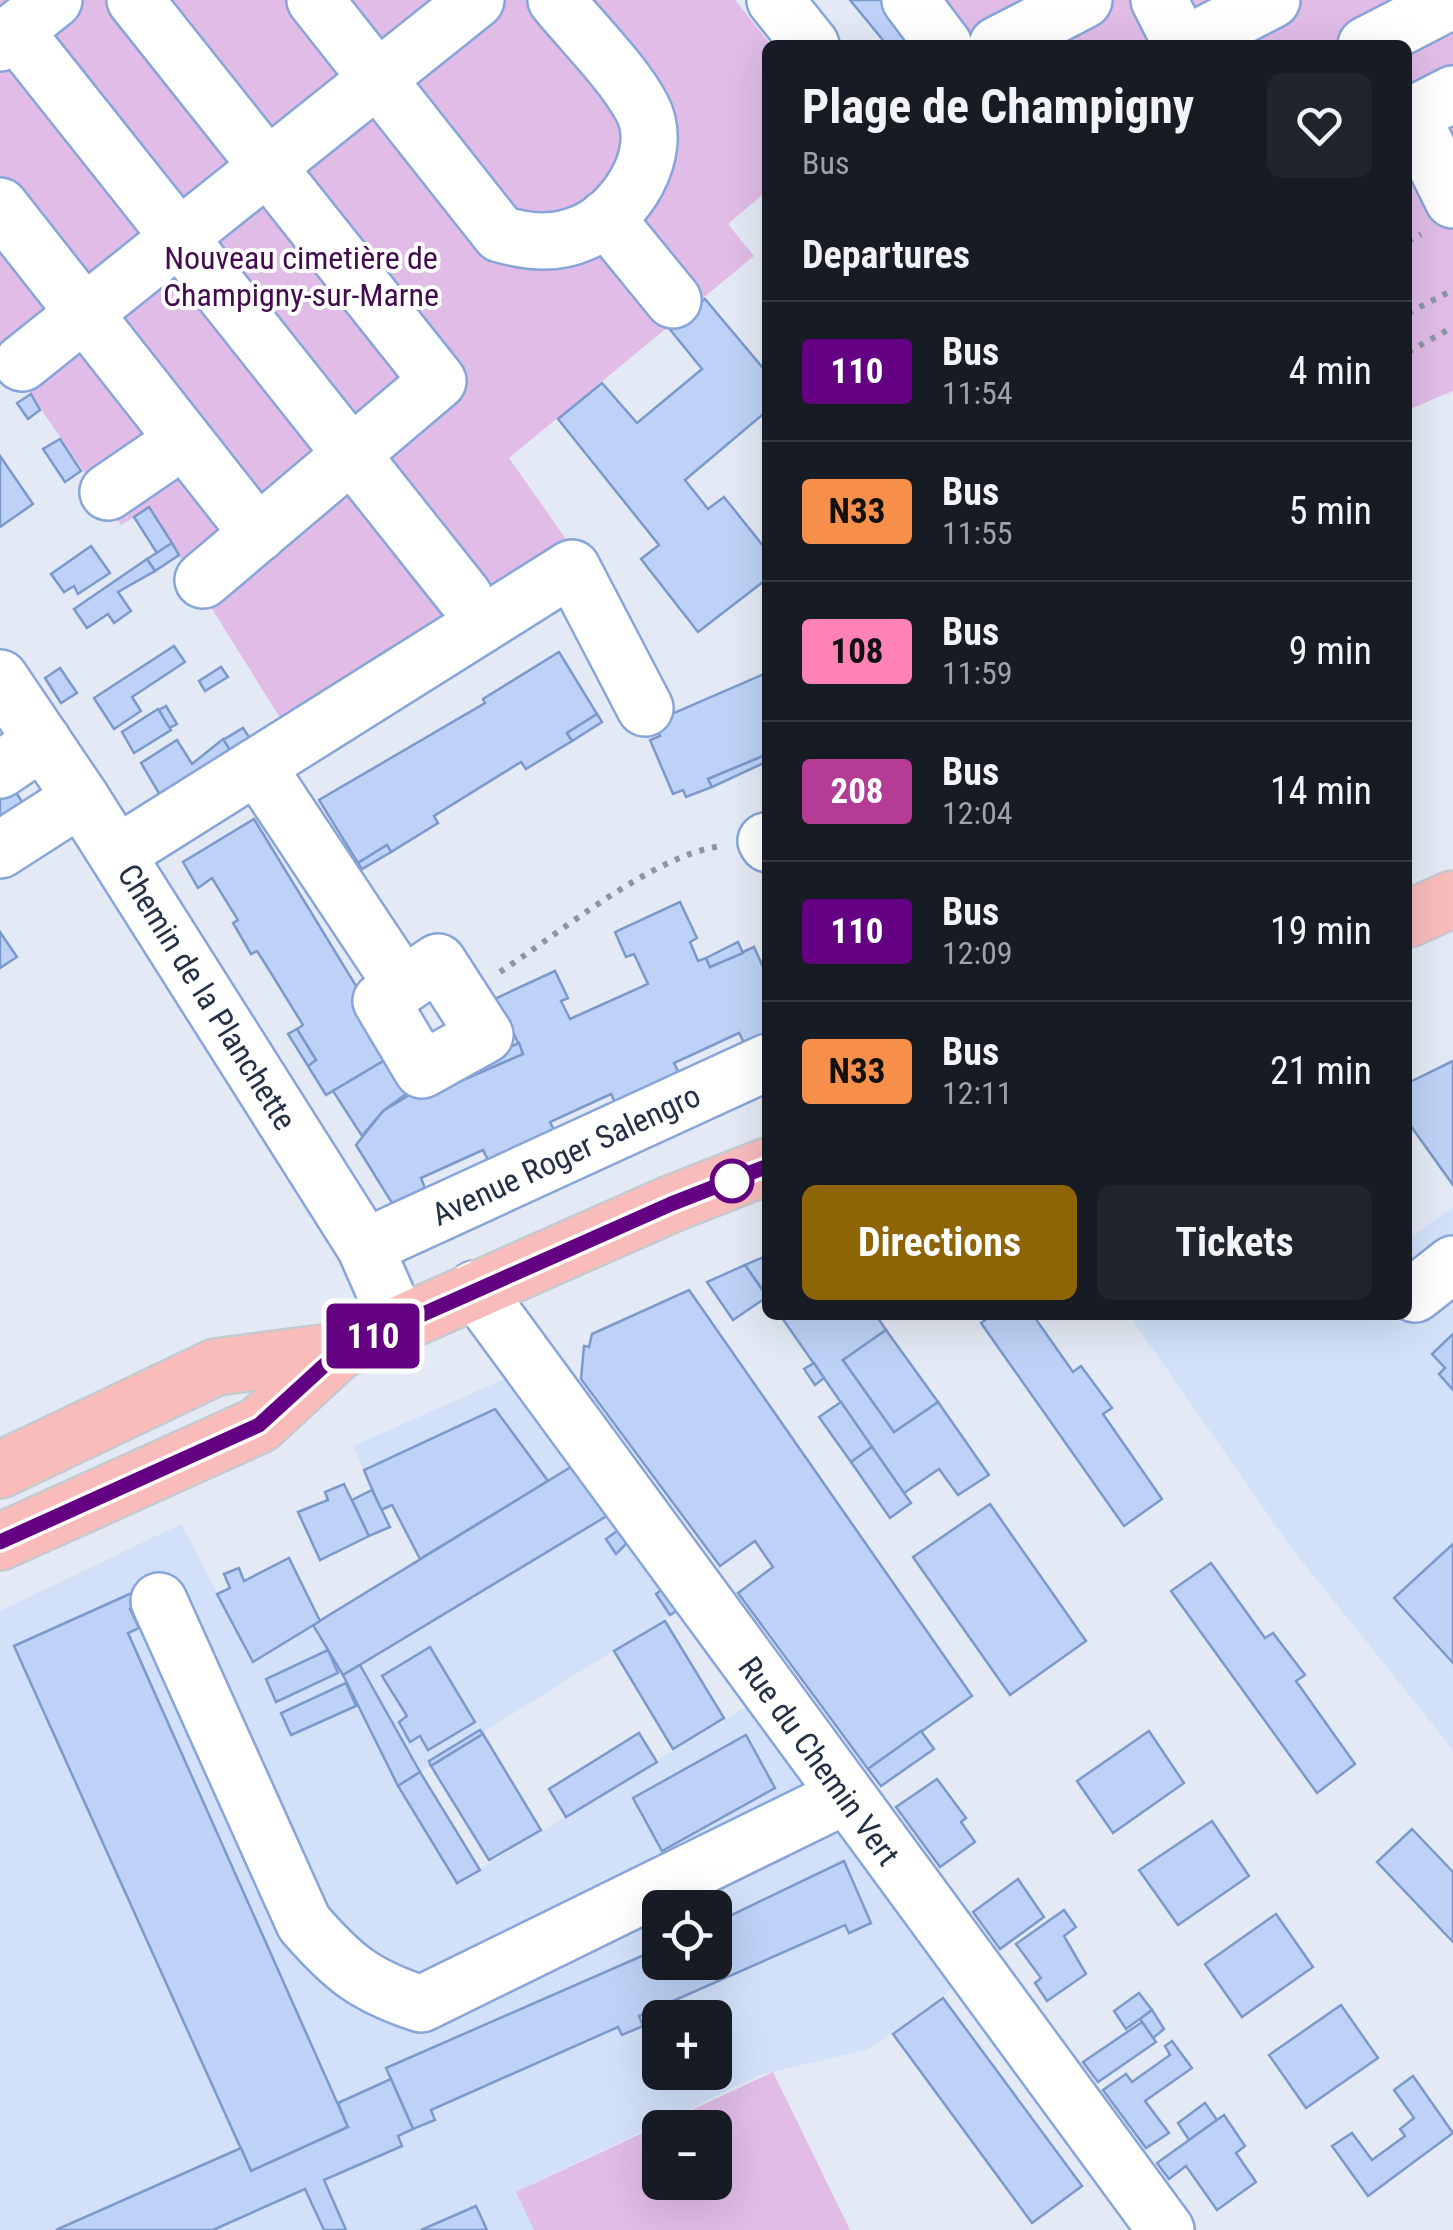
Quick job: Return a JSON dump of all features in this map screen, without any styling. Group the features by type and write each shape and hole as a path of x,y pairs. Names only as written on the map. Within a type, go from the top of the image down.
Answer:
{"main road":[{"path":"1412,918 1453,899"},
{"path":"0,1470 216,1366 340,1351 475,1289 762,1169"},
{"path":"0,1542 259,1425 340,1351"}],"street":[{"path":"135,0 438,381 203,580"},
{"path":"315,0 500,234 549,242 584,233 606,218 634,188 648,152 644,110 556,0"},
{"path":"22,363 476,0"},
{"path":"775,0 807,40"},
{"path":"910,0 940,40"},
{"path":"1007,40 1084,0"},
{"path":"1159,0 1180,40"},
{"path":"1193,40 1272,0"},
{"path":"1376,40 1453,0"},
{"path":"23,25 179,238 464,596"},
{"path":"1424,109 1453,200"},
{"path":"0,206 258,534"},
{"path":"606,218 674,300"},
{"path":"108,492 184,440"},
{"path":"117,854 572,568 645,708"},
{"name":"Chemin de la Planchette","path":"0,678 22,756 81,798 364,1247 400,1324"},
{"path":"257,766 402,986"},
{"path":"0,850 81,798"},
{"path":"438,962 485,1035 422,1070 380,1001 402,986 438,962"},
{"name":"Avenue Roger Salengro","path":"364,1247 762,1065"},
{"name":"Rue du Chemin Vert","path":"475,1289 1166,2230"},
{"path":"159,1601 304,1923 341,1966 374,1988 421,2004 845,1796"}],"path":[{"path":"1412,311 1453,290"},
{"path":"1412,350 1453,326"},
{"path":"460,998 651,871 694,850 762,843"}],"shaded area":[{"path":"1453,1207 1453,1750 1292,1549 1132,1320 1412,1320 1412,1236"},
{"path":"513,1375 685,1606 399,1785 456,1883 755,1701 952,1989 869,2049 760,2075 732,2088 732,2000 642,2000 642,2090 729,2090 687,2110 642,2110 642,2132 516,2192 534,2230 0,2230 0,1611 181,1524 253,1661 420,1559 392,1506 381,1510 353,1446"}],"green space":[{"name":"Nouveau cimetière de Champigny-sur-Marne","path":"0,0 735,0 767,40 762,40 762,195 728,224 754,256 509,458 568,542 282,721 149,508 121,525 0,350"},
{"path":"850,0 1453,0 1453,391 1412,408 1412,40 883,40"},
{"path":"773,2072 850,2230 534,2230 516,2192 642,2133 642,2200 732,2200 732,2110 692,2110"}],"building":[{"path":"850,0 893,0 915,40 883,40"},
{"path":"705,299 762,367 762,415 685,480 708,509 724,497 762,544 762,583 698,632 641,559 659,545 558,419 602,383 637,423 702,369 668,327"},
{"path":"31,394 40,410 28,419 17,403"},
{"path":"60,439 81,471 65,482 43,449"},
{"path":"0,456 33,504 0,527"},
{"path":"149,507 172,543 157,553 134,517"},
{"path":"172,543 179,555 155,571 147,559"},
{"path":"91,546 110,573 78,594 74,586 64,592 51,574"},
{"path":"147,559 155,571 118,592 131,611 114,623 108,614 87,628 74,609"},
{"path":"174,646 185,662 132,697 141,711 114,729 94,698"},
{"path":"559,652 597,714 567,733 572,741 526,769 521,762 434,816 438,823 391,852 387,845 358,863 319,800 485,703 483,699"},
{"path":"221,667 228,677 205,691 199,681"},
{"path":"60,668 77,693 61,703 45,678"},
{"path":"762,675 762,756 708,779 712,787 686,797 683,790 673,794 650,740 660,736 653,722"},
{"path":"166,706 177,724 169,728 159,710"},
{"path":"158,709 171,730 134,753 122,732"},
{"path":"597,714 602,722 572,741 567,733"},
{"path":"243,728 251,740 231,752 223,740"},
{"path":"223,739 231,752 160,795 141,763 177,740 192,764"},
{"path":"762,756 762,764 712,787 708,779"},
{"path":"13,788 32,817 0,838 0,796"},
{"path":"254,819 397,1053 326,1095 308,1066 316,1060 297,1029 303,1025 257,951 251,954 233,923 238,920 212,878 198,888 183,862"},
{"path":"387,845 391,852 362,869 358,863"},
{"path":"680,902 697,938 690,942 698,961 706,958 710,967 754,947 762,965 762,1036 744,1043 739,1033 674,1063 679,1073 615,1102 611,1094 550,1122 554,1130 488,1160 483,1150 421,1178 425,1188 392,1203 356,1145 383,1111 431,1082 435,1092 523,1054 510,1025 503,1027 490,1001 555,971 568,998 561,1001 570,1019 648,984 634,954 626,957 615,932"},
{"path":"0,932 17,957 0,968"},
{"path":"738,942 743,953 710,967 706,958"},
{"path":"297,1029 316,1060 308,1066 288,1034"},
{"path":"519,1043 523,1054 435,1092 431,1082"},
{"path":"390,1057 406,1094 383,1111 362,1136 333,1091"},
{"path":"1453,1061 1453,1185 1412,1128 1412,1081"},
{"path":"762,1258 762,1289 745,1265"},
{"path":"745,1265 762,1290 762,1300 733,1320 707,1282"},
{"path":"689,1290 972,1696 868,1769 738,1593 773,1567 755,1541 720,1566 581,1379 584,1346 589,1347 592,1334"},
{"path":"783,1320 879,1320 886,1330 843,1360 894,1432 938,1402 989,1475 958,1495 939,1469 904,1493"},
{"path":"1037,1320 1073,1372 1081,1366 1112,1408 1103,1414 1162,1499 1124,1526 981,1323"},
{"path":"886,1330 938,1402 894,1432 843,1360"},
{"path":"1453,1334 1453,1390 1439,1374 1445,1368 1432,1354"},
{"path":"814,1363 824,1378 815,1385 804,1369"},
{"path":"841,1402 872,1447 851,1462 819,1417"},
{"path":"495,1409 548,1481 420,1559 392,1505 381,1510 364,1470"},
{"path":"872,1447 911,1503 890,1518 851,1462"},
{"path":"579,1462 615,1511 343,1675 313,1625"},
{"path":"344,1484 369,1536 320,1560 298,1512 328,1500 325,1492"},
{"path":"372,1490 390,1527 369,1536 352,1500"},
{"path":"990,1504 1086,1641 1010,1695 913,1557"},
{"path":"621,1528 627,1534 625,1545 616,1554 606,1539"},
{"path":"1453,1544 1453,1663 1394,1598"},
{"path":"289,1558 320,1621 253,1662 217,1594 230,1588 224,1574 239,1568 244,1581"},
{"path":"1211,1563 1265,1638 1273,1633 1305,1675 1296,1681 1355,1764 1317,1793 1171,1591"},
{"path":"669,1584 684,1606 670,1615 656,1594"},
{"path":"134,1592 140,1605 130,1609 139,1628 128,1633 348,2127 251,2171 14,1646"},
{"path":"665,1621 724,1718 673,1749 614,1651"},
{"path":"430,1647 475,1722 428,1750 420,1736 410,1742 399,1722 407,1716 382,1676"},
{"path":"328,1650 338,1673 276,1702 266,1679"},
{"path":"360,1665 420,1772 398,1786 343,1675"},
{"path":"346,1683 356,1706 291,1735 281,1713"},
{"path":"480,1730 483,1734 431,1766 429,1761"},
{"path":"921,1731 934,1749 881,1786 868,1769"},
{"path":"1149,1731 1184,1783 1113,1833 1077,1781"},
{"path":"639,1733 657,1762 566,1817 549,1789"},
{"path":"483,1734 541,1830 489,1860 431,1766"},
{"path":"746,1735 775,1788 662,1851 633,1798"},
{"path":"420,1772 480,1870 457,1883 398,1786"},
{"path":"937,1779 966,1818 961,1822 975,1842 940,1867 896,1807"},
{"path":"1212,1821 1249,1876 1178,1925 1139,1870"},
{"path":"1412,1829 1453,1872 1453,1942 1377,1862"},
{"path":"844,1861 871,1923 849,1933 845,1925 732,1975 732,1915"},
{"path":"1018,1879 1044,1917 1000,1949 973,1912"},
{"path":"1064,1910 1076,1927 1064,1936 1086,1974 1047,2001 1035,1983 1041,1978 1016,1944"},
{"path":"1276,1914 1313,1967 1242,2017 1205,1964"},
{"path":"642,1956 642,1980 720,1980 675,2000 642,2000 642,2026 622,2035 618,2027 431,2110 435,2120 413,2129 386,2068"},
{"path":"1139,1993 1152,2010 1126,2029 1114,2011"},
{"path":"943,1998 1082,2186 1032,2223 893,2034"},
{"path":"1341,2005 1378,2058 1306,2108 1269,2055"},
{"path":"1152,2010 1164,2029 1153,2038 1140,2019"},
{"path":"1142,2022 1156,2042 1098,2082 1083,2062"},
{"path":"1172,2041 1192,2068 1145,2101 1169,2133 1146,2148 1103,2090 1126,2074 1132,2082 1170,2055 1165,2046"},
{"path":"1413,2076 1453,2133 1368,2196 1332,2146 1352,2133 1372,2160 1405,2136 1400,2129 1414,2118 1394,2090"},
{"path":"391,2079 413,2129 398,2136 402,2146 324,2180 346,2230 324,2230 305,2189 213,2230 56,2230 241,2148 251,2171 348,2127 338,2103"},
{"path":"1205,2103 1217,2120 1189,2140 1178,2123"},
{"path":"1224,2115 1245,2146 1236,2153 1256,2182 1217,2210 1186,2166 1169,2179 1157,2163"},
{"path":"476,2206 487,2230 421,2230"}],"bus line":[{"name":"110","path":"0,1542 259,1425 340,1351 671,1204 762,1168"}]}
